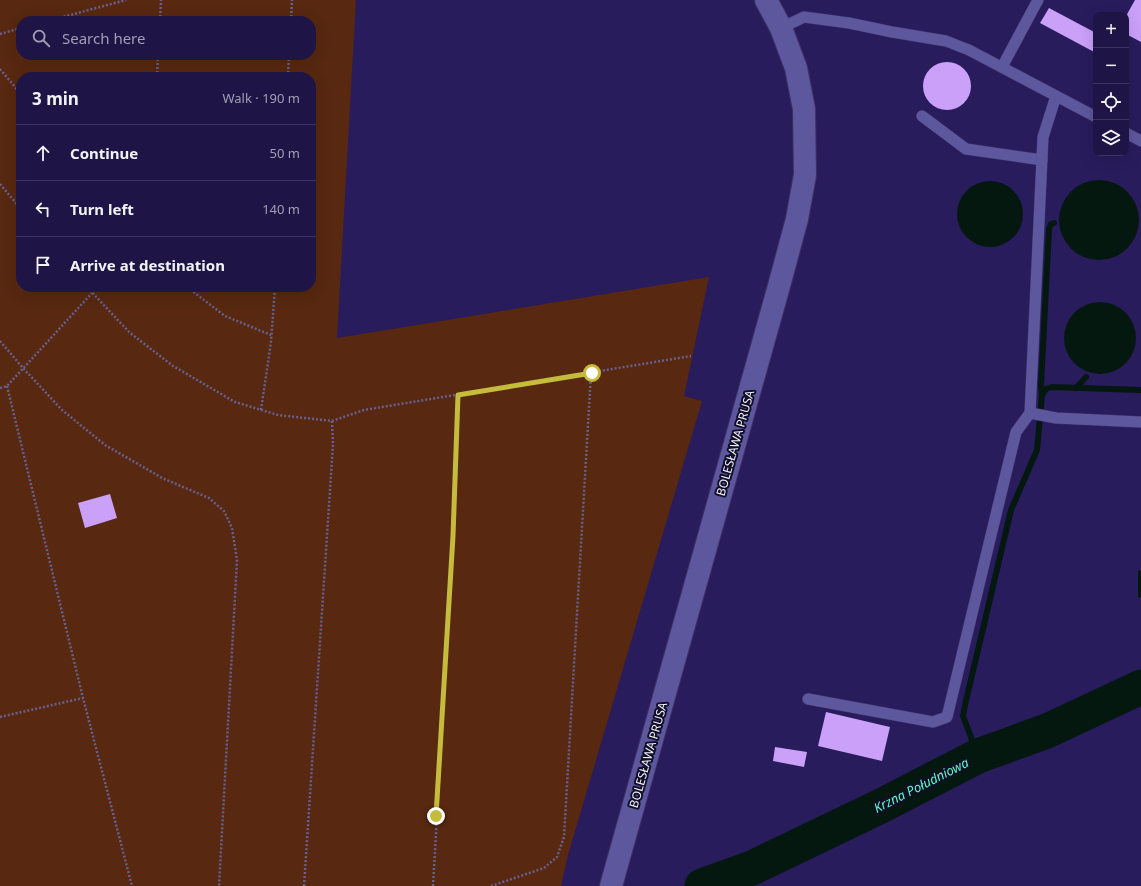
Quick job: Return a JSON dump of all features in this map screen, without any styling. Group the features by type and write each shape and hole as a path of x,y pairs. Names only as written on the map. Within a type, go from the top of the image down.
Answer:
{"street":[{"name":"BOLESŁAWA PRUSA","path":"611,886 797,219 805,175 804,109 796,68 781,28 766,0"}],"lane":[{"path":"1002,67 1038,0"},
{"path":"781,28 804,17 849,22 892,32 946,41 969,50 1093,115"},
{"path":"808,699 933,722 947,717 1016,432 1030,413 1043,137 1056,96"},
{"path":"922,116 966,150 1042,160"},
{"path":"1129,135 1141,141"},
{"path":"1030,413 1056,418 1141,422"}],"path":[{"path":"67,16 126,0"},
{"path":"160,16 161,0"},
{"path":"291,16 292,0"},
{"path":"0,34 16,29"},
{"path":"157,72 158,60"},
{"path":"288,72 289,60"},
{"path":"0,69 16,88"},
{"path":"0,184 16,203"},
{"path":"0,388 7,386 92,292 129,332 173,366 235,402 278,415 332,421 364,410 691,356"},
{"path":"194,292 225,316 272,335"},
{"path":"261,410 272,335 274,292"},
{"path":"0,341 62,410 105,445 162,478 209,498 224,511 232,528 237,560 219,886"},
{"path":"491,886 544,868 557,857 564,837 592,373"},
{"path":"7,386 132,886"},
{"path":"433,886 453,536 458,395"},
{"path":"304,886 333,444 332,421"},
{"path":"0,717 84,698"}],"shaded area":[{"path":"0,0 356,0 337,338 709,277 684,396 702,401 568,855 561,886 0,886"},
{"path":"1099,180 1114,183 1127,192 1136,205 1139,220 1136,235 1127,248 1114,257 1099,260 1084,257 1071,248 1062,235 1059,220 1062,205 1071,192 1084,183"},
{"path":"983,181 997,181 1009,186 1018,195 1023,207 1021,227 1014,238 997,247 983,247 971,242 962,233 957,221 957,207 962,195 971,186"},
{"path":"1100,302 1114,305 1126,312 1133,324 1136,338 1133,352 1126,364 1114,371 1100,374 1086,371 1074,364 1067,352 1064,338 1067,324 1074,312 1086,305"}],"building":[{"path":"1135,0 1141,0 1141,42 1129,36 1128,12"},
{"path":"1049,8 1093,31 1093,51 1040,23"},
{"path":"942,62 952,62 961,66 967,72 970,77 970,95 961,106 952,110 942,110 933,106 927,100 923,91 923,81 927,72 933,66"},
{"path":"110,494 117,518 85,528 78,503"},
{"path":"826,712 890,727 882,761 818,746"},
{"path":"775,747 807,752 804,767 773,761"}],"waterway":[{"path":"978,756 963,716 1011,510 1037,450 1042,395 1041,386 1049,229 1051,224 1054,223"},
{"path":"1076,388 1086,377"},
{"path":"1042,395 1046,389 1052,387 1141,390"},
{"path":"1141,573 1141,595"},
{"name":"Krzna Południowa","path":"702,886 752,868 881,806 978,756 1047,731 1141,687"}],"route":[{"path":"436,816 453,536 458,395 592,373"}]}
